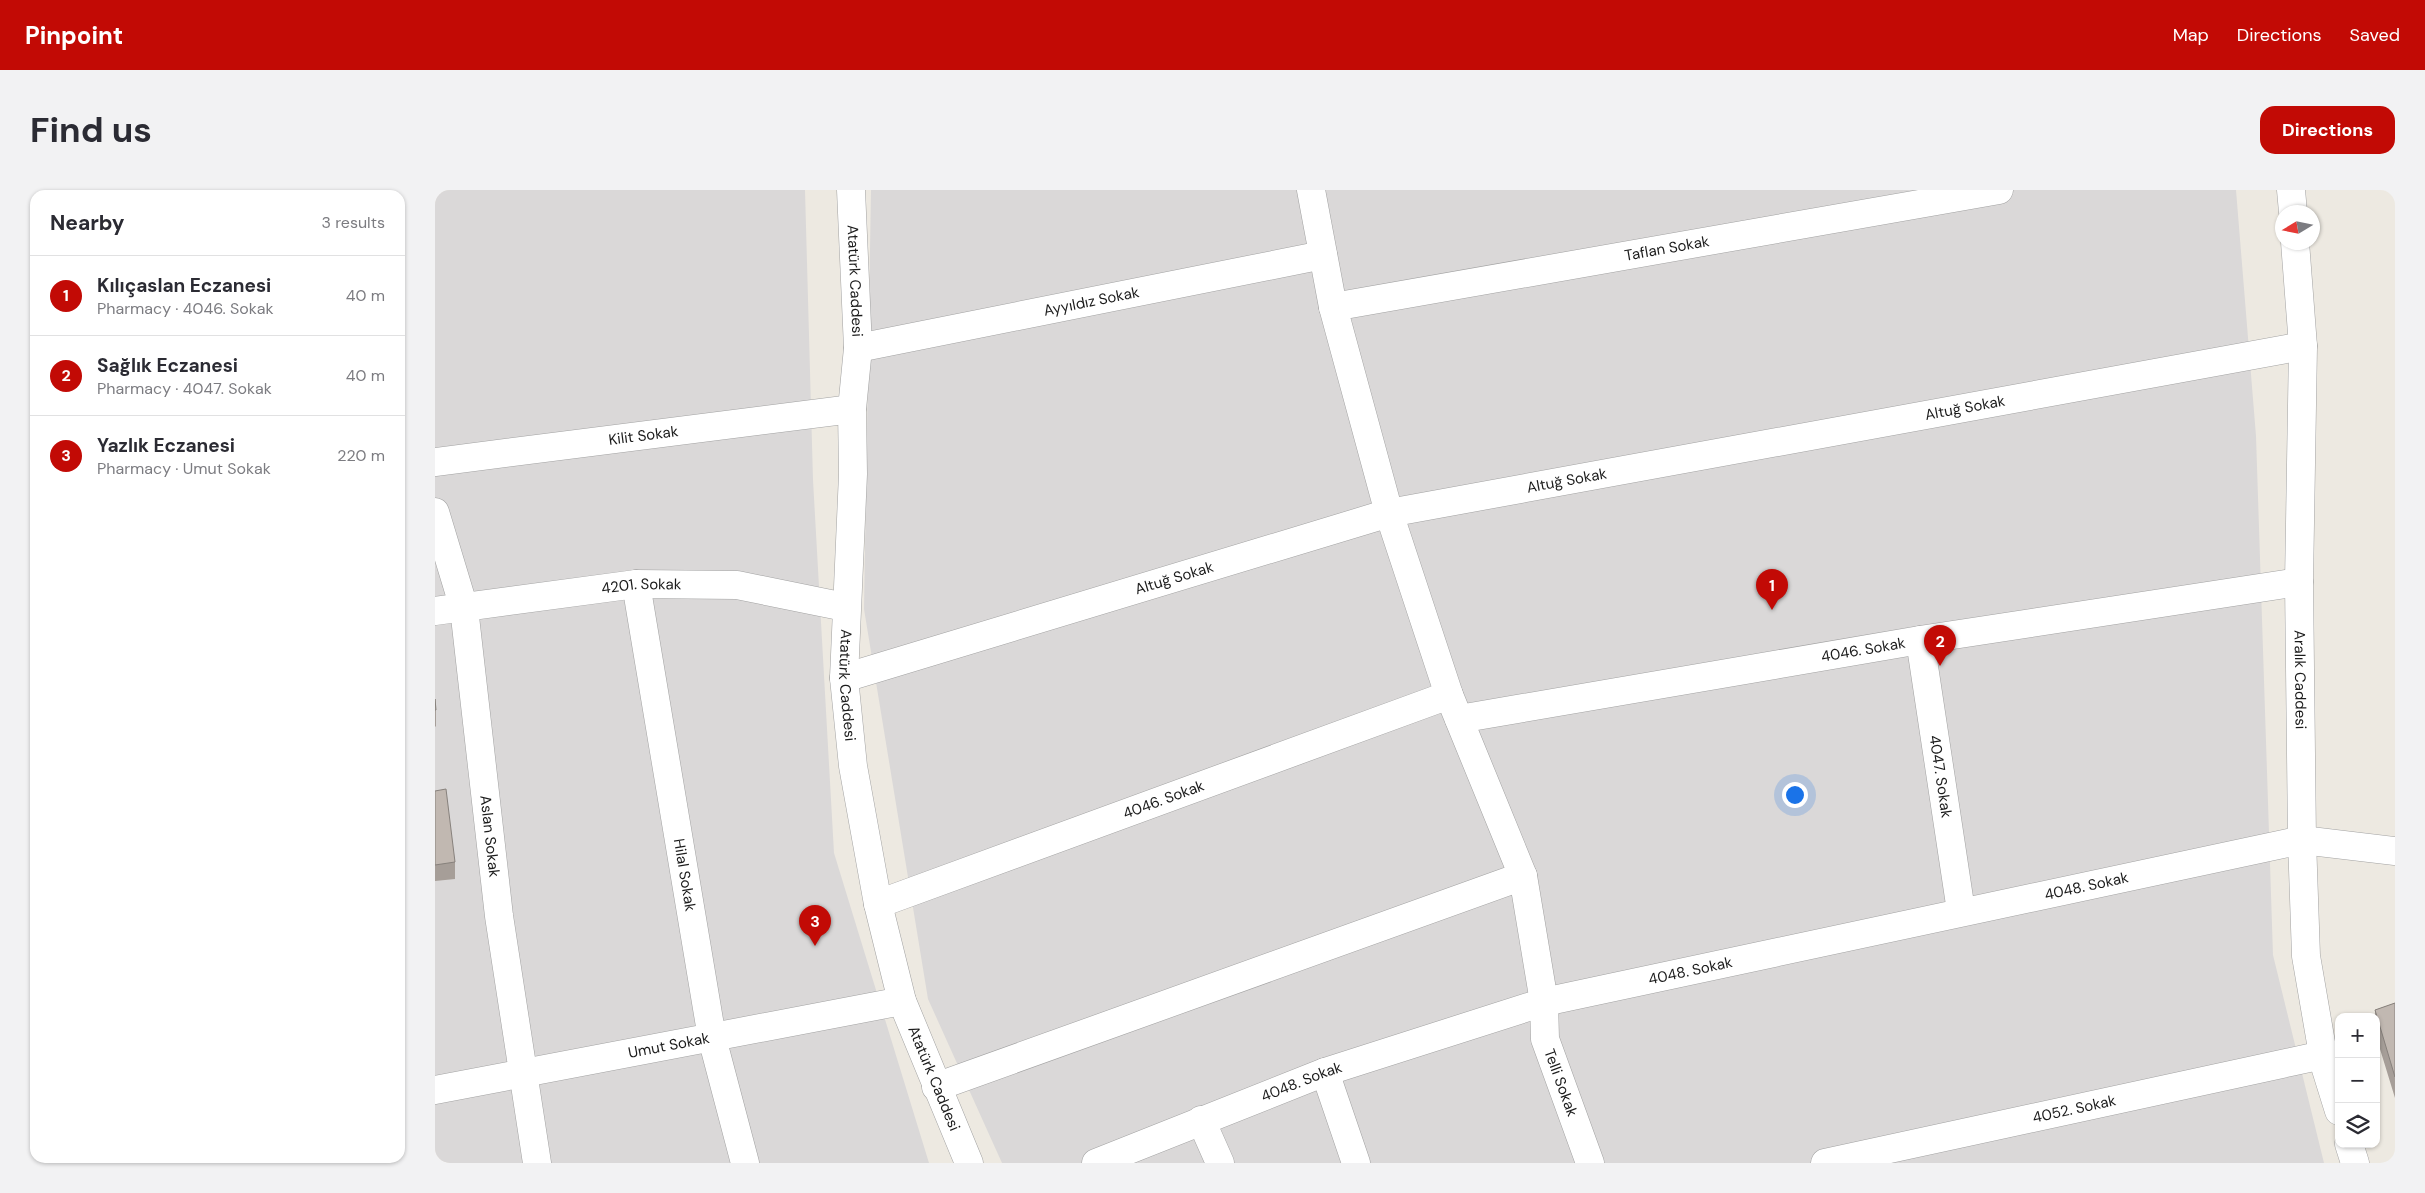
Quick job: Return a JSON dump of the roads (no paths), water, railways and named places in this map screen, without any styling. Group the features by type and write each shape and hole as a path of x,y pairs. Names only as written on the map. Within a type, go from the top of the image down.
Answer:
{"street":[{"name":"Atatürk Caddesi","path":"851,190 858,348 852,409 853,474 845,607 844,678 853,766 878,904 903,1001 936,1087 969,1163"},
{"name":"Telli Sokak","path":"1311,190 1333,307 1389,513 1454,707 1523,876 1544,1002 1545,1039 1590,1163"},
{"name":"Taflan Sokak","path":"1333,307 1999,190"},
{"path":"2291,190 2292,205"},
{"name":"Aralık Caddesi","path":"2296,250 2303,346 2299,582 2302,840 2306,956 2323,1056 2337,1103"},
{"name":"Ayyıldız Sokak","path":"858,348 1323,255"},
{"name":"Altuğ Sokak","path":"844,678 1389,513 2303,346"},
{"name":"Kilit Sokak","path":"435,462 852,409"},
{"name":"Aslan Sokak","path":"435,512 464,608 499,916 521,1074 537,1163"},
{"name":"4046. Sokak","path":"878,904 1454,707 1920,640 2299,582"},
{"name":"4201. Sokak","path":"435,611 636,584 737,584 845,607"},
{"name":"Hilal Sokak","path":"636,584 712,1038 745,1163"},
{"name":"4047. Sokak","path":"1920,640 1961,911"},
{"name":"4048. Sokak","path":"1096,1163 1325,1072 1544,1002 1961,911 2302,840 2395,851"},
{"path":"936,1087 1523,876"},
{"name":"Umut Sokak","path":"435,1090 903,1001"},
{"name":"4052. Sokak","path":"1825,1163 2323,1056"},
{"path":"1325,1072 1356,1163"},
{"path":"1201,1120 1220,1163"},
{"path":"2350,1148 2355,1163"}],"place":[{"name":"Kılıçaslan Eczanesi","path":"1772,610"},
{"name":"Sağlık Eczanesi","path":"1940,666"},
{"name":"Yazlık Eczanesi","path":"815,946"}]}
